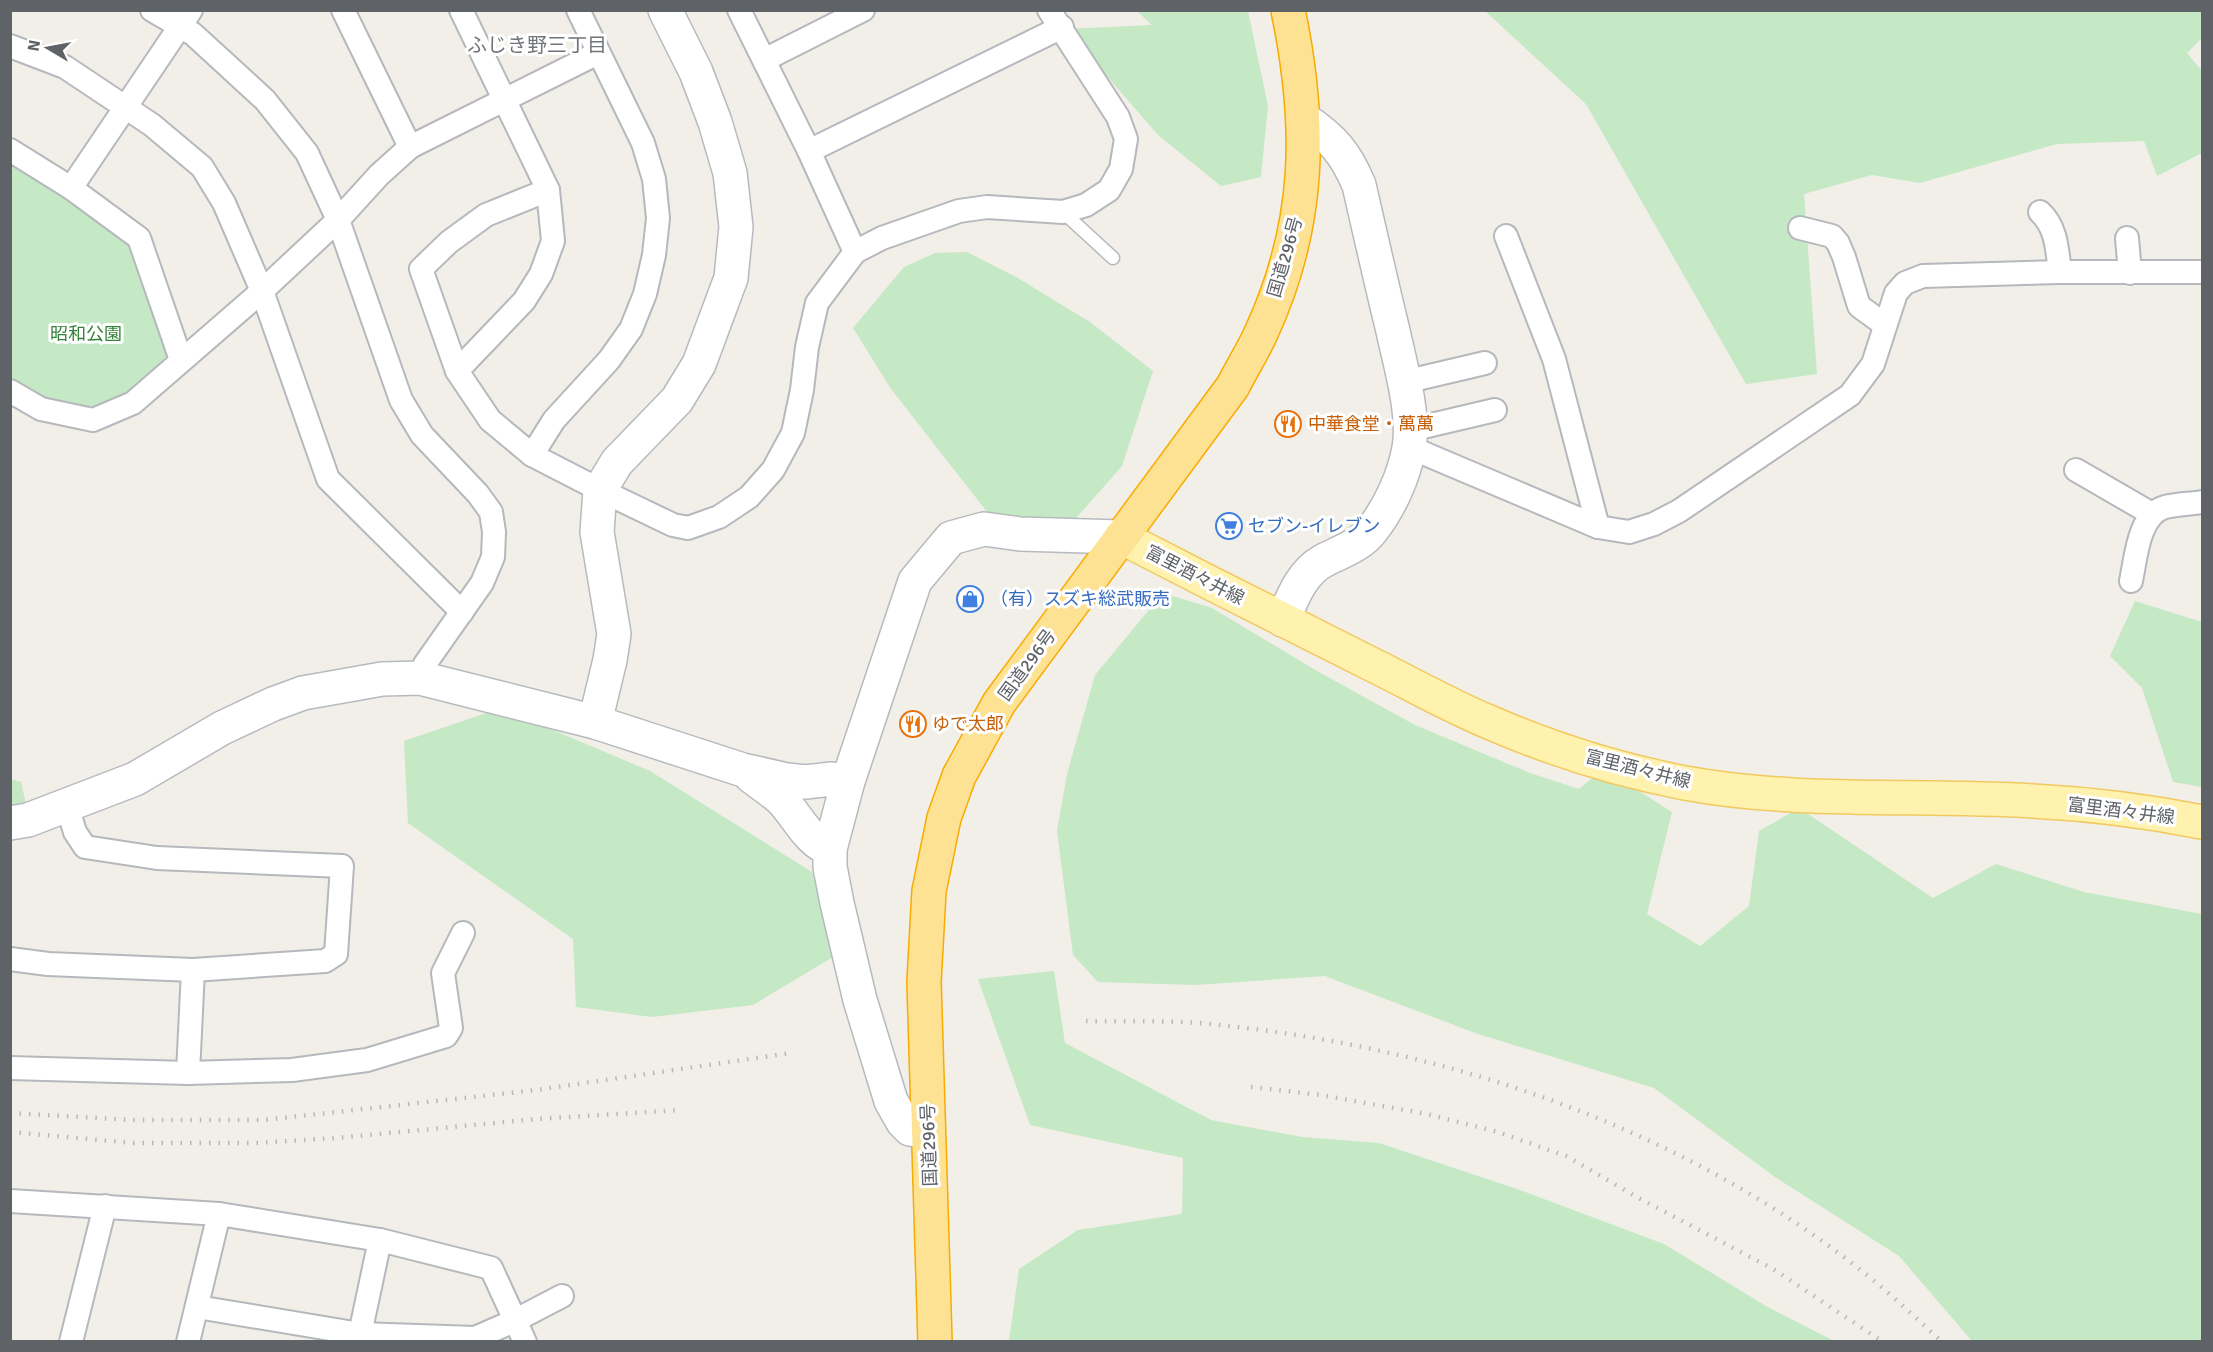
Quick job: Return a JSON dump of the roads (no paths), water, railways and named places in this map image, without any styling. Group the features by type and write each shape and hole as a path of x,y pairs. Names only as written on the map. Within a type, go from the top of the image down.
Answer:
{"highway":[{"name":"国道296号","path":"935,1341 924,982 927,916 934,860 944,818 959,776 999,703 1233,386 1261,333 1284,272 1297,222 1303,174 1304,119 1298,61 1288,10"}],"main road":[{"name":"富里酒々井線","path":"1121,537 1488,722 1585,757 1685,783 1766,793 2032,801 2099,807 2202,822"}],"street":[{"path":"152,10 186,19"},
{"path":"343,10 410,147"},
{"path":"457,371 524,301 541,274 553,241 548,190 461,10"},
{"path":"532,454 554,420 609,360 630,329 645,294 654,255 658,218 654,179 643,143 578,10"},
{"path":"595,722 614,634 597,532 600,490 618,462 677,400 699,364 731,278 736,227 730,173 715,122 696,72 665,10"},
{"path":"739,10 809,151 855,252"},
{"path":"764,60 863,10"},
{"path":"71,188 186,19"},
{"path":"186,19 193,34 266,100 307,153 338,220 401,400 422,435 478,494 491,512 494,532 493,557 483,583 425,664 420,678"},
{"path":"548,190 486,215 449,242 421,269 457,371 490,420 532,454 673,525 688,528 718,517 749,497 773,470 793,433 802,390 807,347 817,303 855,252 882,238 959,211 987,207 1063,212 1086,205 1109,190 1120,169 1126,139 1118,117 1056,19 809,151"},
{"path":"10,46 65,67 152,124 202,167 224,203 262,291 328,479 462,612"},
{"path":"10,391 41,409 93,420 133,403 262,291 338,220 379,175 410,147 598,53"},
{"path":"1282,620 1305,576 1321,562 1356,544 1371,532 1388,505 1401,474 1409,438 1404,382 1359,184 1349,161 1327,134 1304,119"},
{"path":"10,150 71,188 139,238 181,360"},
{"path":"2040,212 2047,219 2056,237 2060,272"},
{"path":"1800,228 1832,236 1844,257 1859,306 1885,325"},
{"path":"1506,236 1554,359 1598,527"},
{"path":"2127,238 2130,273"},
{"path":"1409,438 1598,527 1629,532 1654,524 1679,511 1850,395 1873,364 1896,293 1905,283 1923,276 2060,272 2202,272"},
{"path":"1404,382 1485,363"},
{"path":"1409,438 1495,410"},
{"path":"2076,470 2152,514"},
{"path":"2131,581 2144,527 2152,514 2163,508 2202,502"},
{"path":"928,1131 910,1129 903,1122 891,1101 860,1000 837,903 830,867 830,849 848,781 915,582 951,538 984,529 1020,534 1121,537"},
{"path":"10,823 27,820 135,779 222,728 273,704 315,691 382,679 420,678 595,722 743,770 805,783 832,779 848,781"},
{"path":"743,770 779,797 815,840 830,849"},
{"path":"10,959 48,964 193,970 325,961 336,954 342,866 157,858 85,847 75,832 67,805"},
{"path":"10,1068 188,1073 292,1070 367,1060 446,1036 451,1028 443,973 463,933"},
{"path":"188,1073 193,970"},
{"path":"10,1201 219,1214 380,1240 491,1268 525,1341"},
{"path":"70,1341 105,1206"},
{"path":"188,1341 219,1214"},
{"path":"360,1334 380,1240"},
{"path":"197,1307 360,1334 475,1338 562,1296"}],"lane":[{"path":"1063,212 1113,258"}],"railway":[{"path":"1086,1021 1185,1022 1286,1033 1373,1049 1459,1071 1543,1097 1626,1130 1705,1169 1781,1213 1865,1273 1942,1342"},
{"path":"10,1113 133,1120 264,1120 536,1090 791,1053"},
{"path":"1251,1087 1321,1095 1427,1114 1498,1132 1566,1156 1635,1196 1773,1269 1883,1342"},
{"path":"10,1132 134,1143 256,1143 336,1138 537,1119 680,1110"}],"place":[{"name":"中華食堂・萬萬","path":"1288,424"},
{"name":"セブン-イレブン","path":"1229,526"},
{"name":"（有）スズキ総武販売","path":"970,599"},
{"name":"ゆで太郎","path":"913,724"}],"district":[{"name":"ふじき野三丁目","path":"537,45"}],"park label":[{"name":"昭和公園","path":"86,334"}]}
